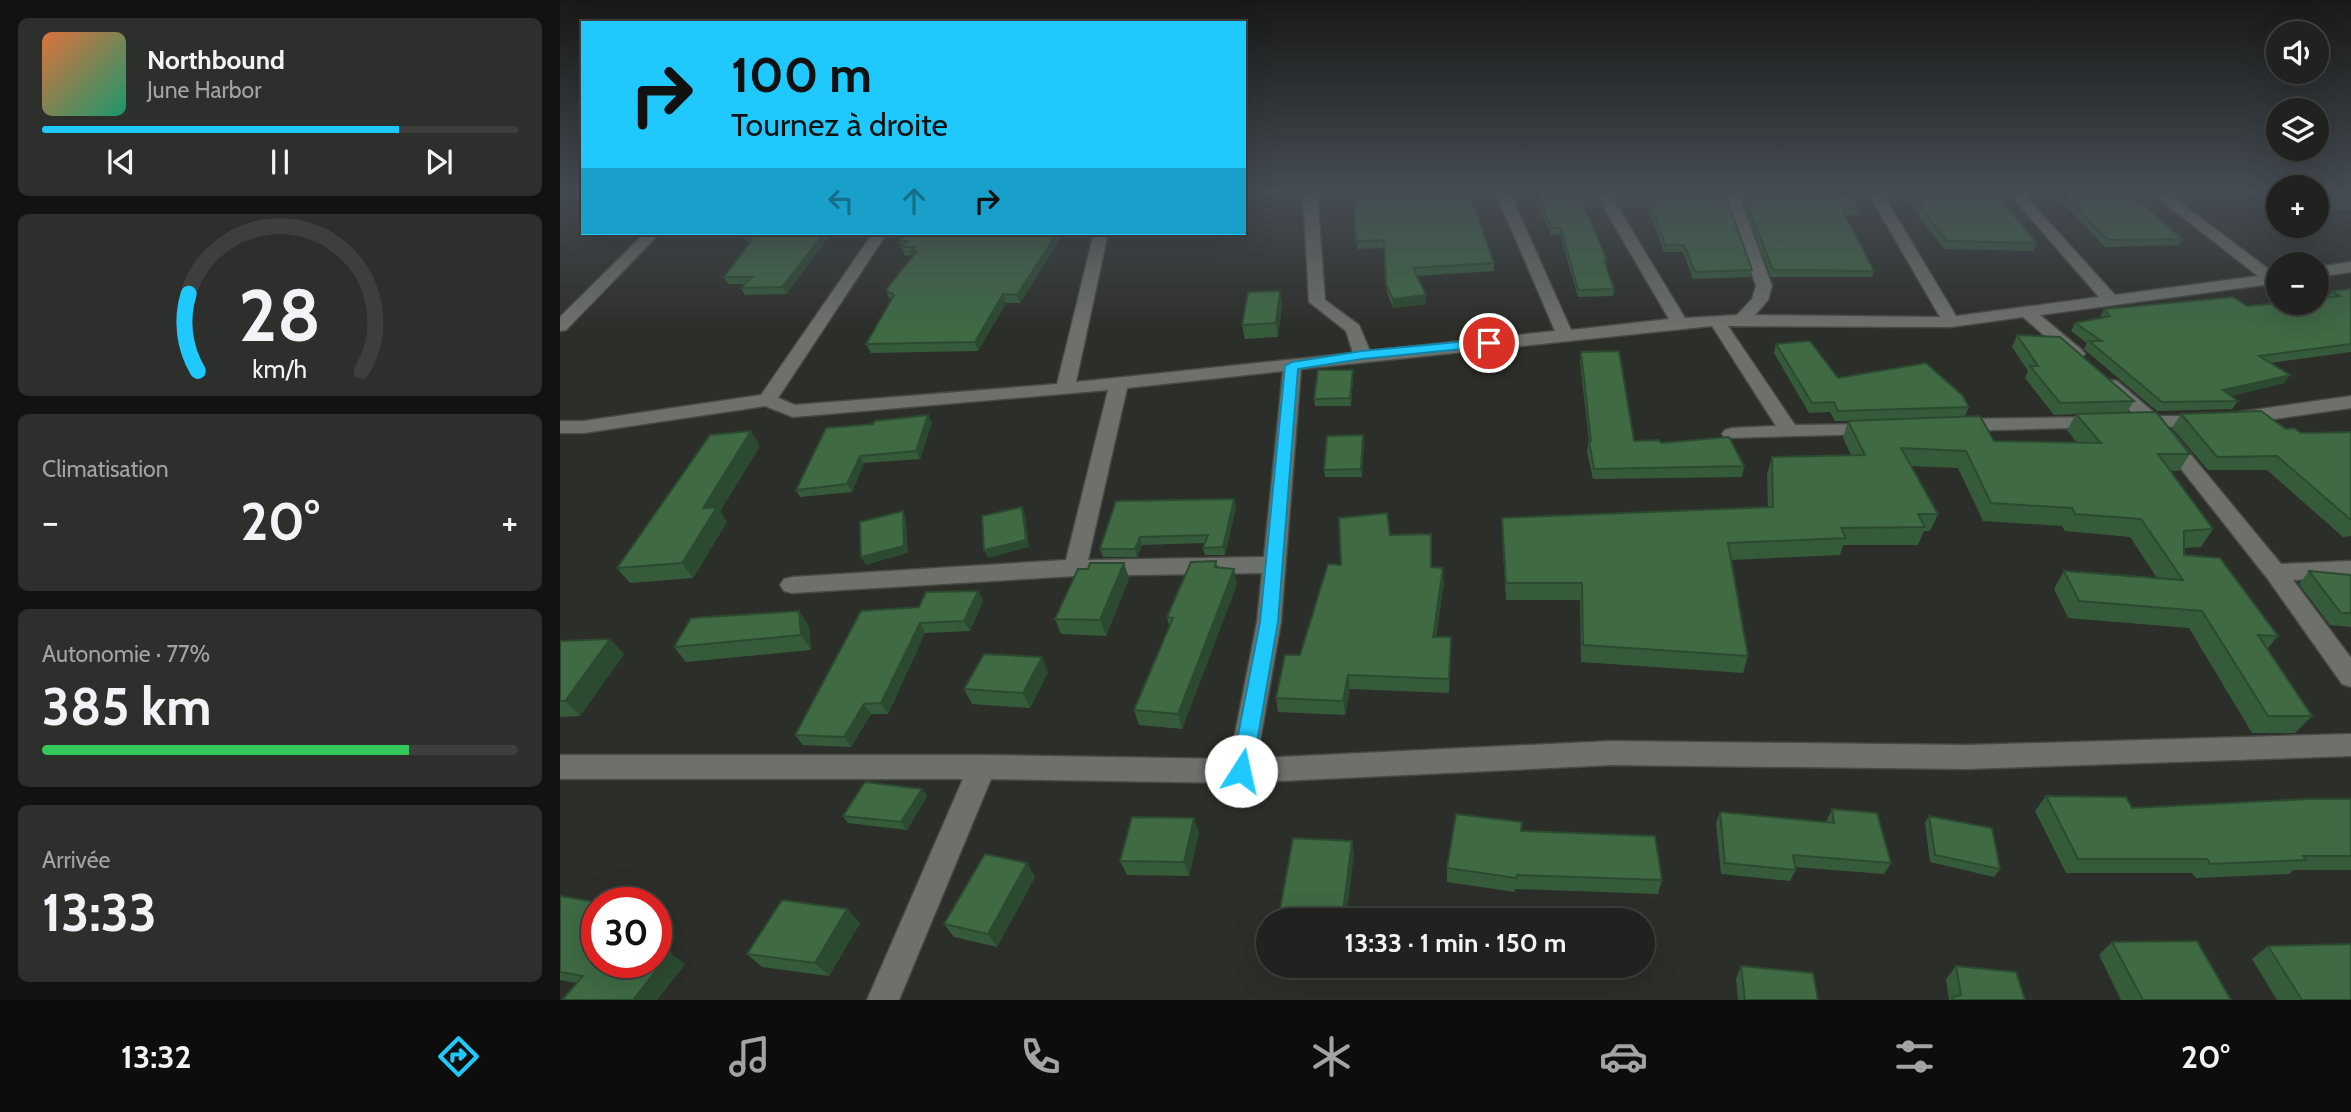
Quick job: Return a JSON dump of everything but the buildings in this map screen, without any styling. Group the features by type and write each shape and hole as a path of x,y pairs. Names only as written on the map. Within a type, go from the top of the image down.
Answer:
{"street":[{"path":"560,326 648,238"},
{"path":"767,400 877,238"},
{"path":"1065,389 1100,238"},
{"path":"1313,238 1317,302 1337,318 1352,325 1360,336 1362,355"},
{"path":"1522,238 1565,335"},
{"path":"1629,238 1680,323"},
{"path":"1742,320 1760,300 1764,286 1747,238"},
{"path":"1901,238 1951,323"},
{"path":"2055,238 2112,302"},
{"path":"2220,238 2266,271"},
{"path":"2329,270 2351,267"},
{"path":"560,427 584,427 767,400 793,411 1065,389 1292,366 1362,355 1680,323 1742,320 1951,323 2266,279"},
{"path":"2028,313 2154,422 2275,572 2351,677"},
{"path":"1717,321 1789,432"},
{"path":"1241,771 1269,622 1292,366"},
{"path":"1075,568 1119,382"},
{"path":"1934,425 2154,422 2235,418 2351,402"},
{"path":"1732,434 1895,427"},
{"path":"792,586 1075,568 1275,565"},
{"path":"2275,572 2351,569"},
{"path":"560,767 982,767 1241,771 1612,753 1967,757 2351,745"},
{"path":"883,1000 982,767"}],"route":[{"path":"1241,771 1269,622 1292,366 1362,355 1489,343"}]}
